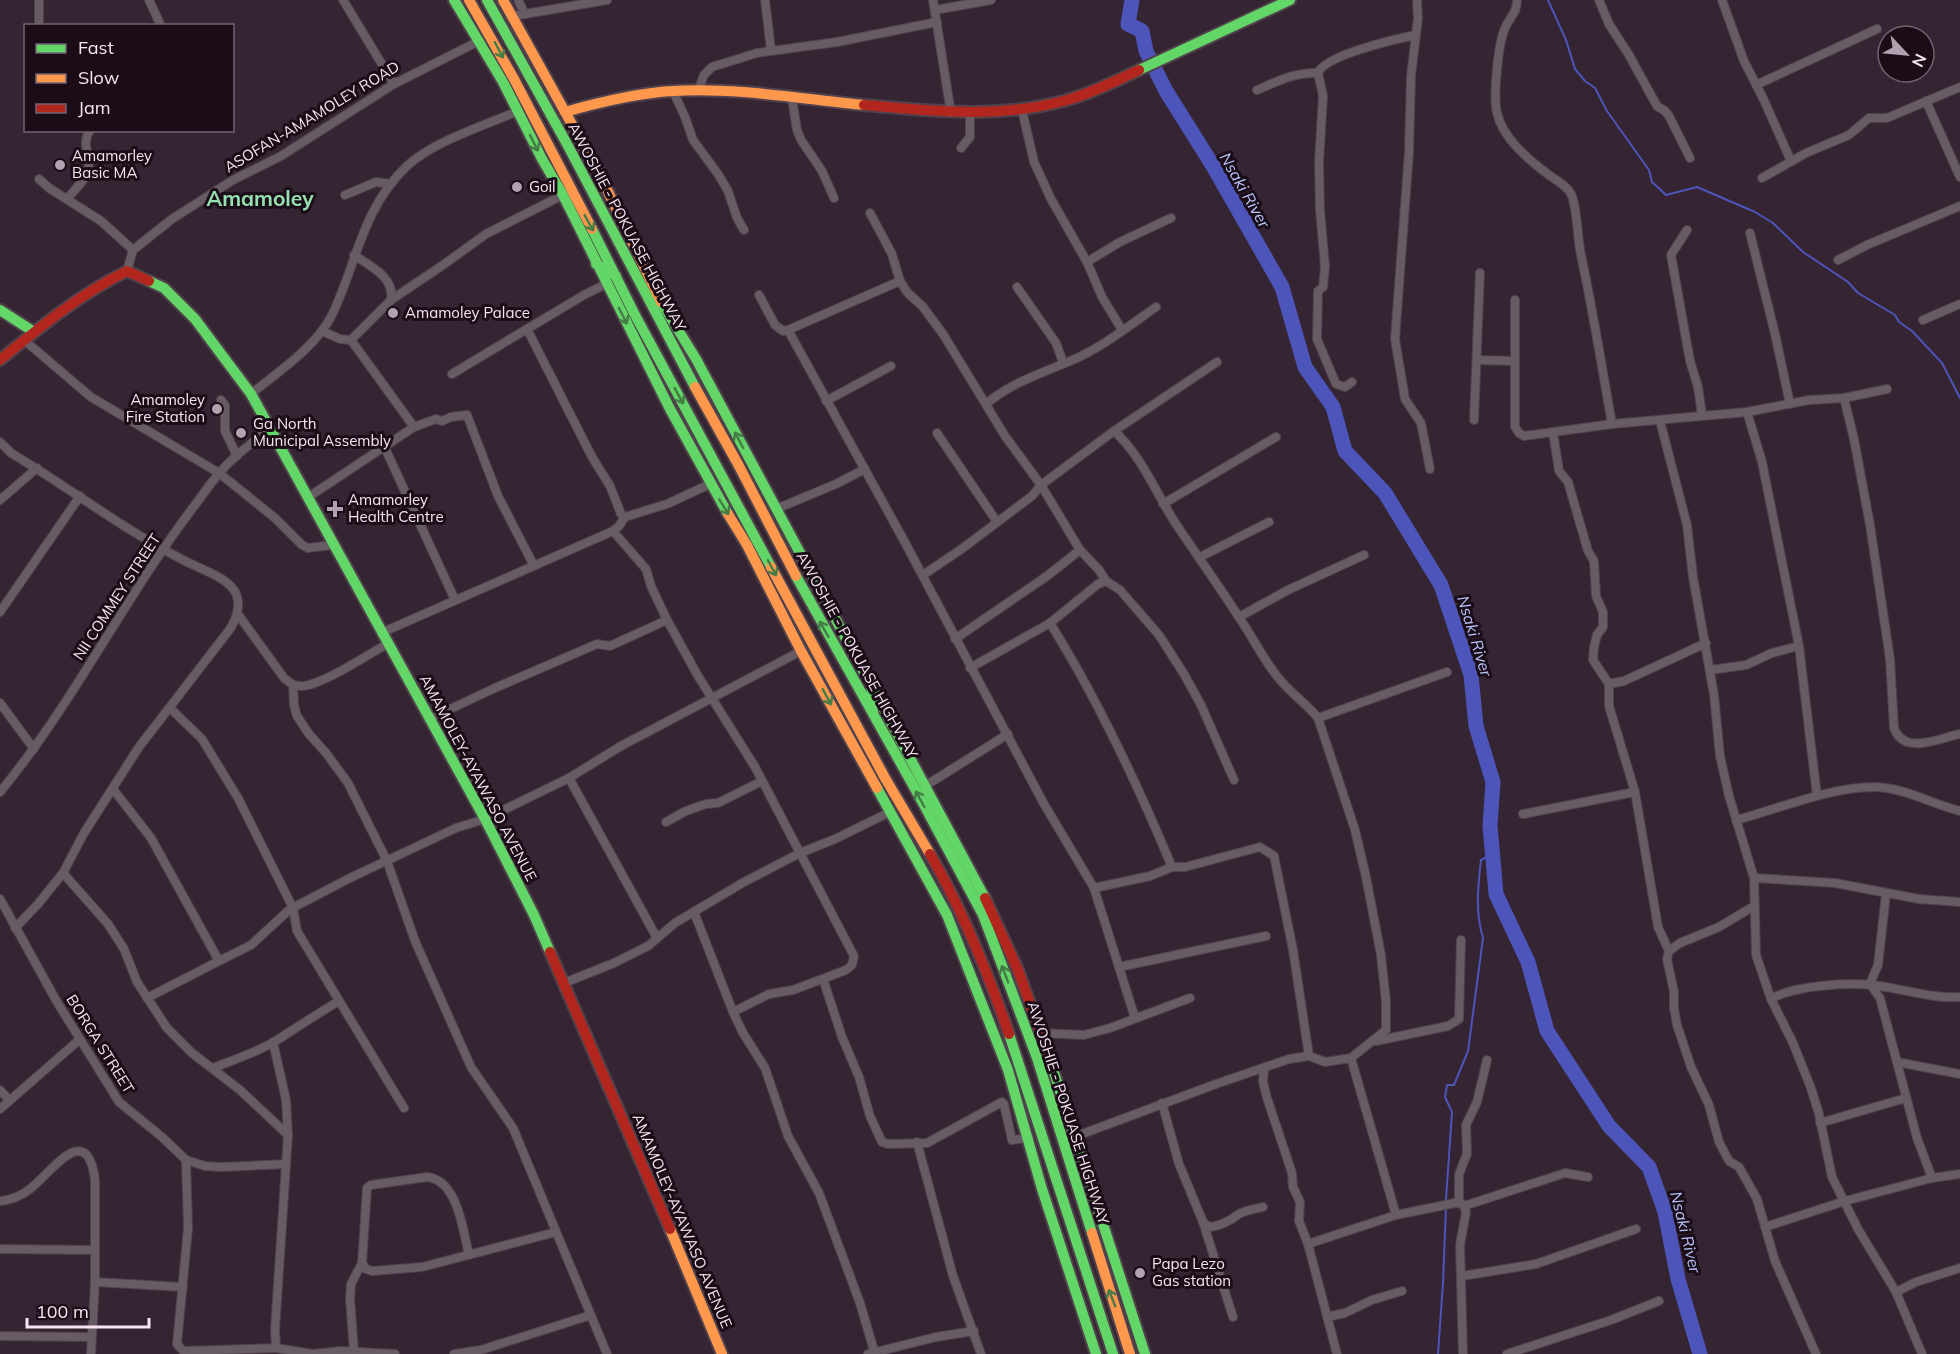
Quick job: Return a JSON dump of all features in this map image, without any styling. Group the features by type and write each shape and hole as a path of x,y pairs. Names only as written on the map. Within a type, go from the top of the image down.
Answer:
{"street":[{"path":"39,0 39,24"},
{"path":"149,0 160,24"},
{"path":"343,0 394,84"},
{"path":"454,0 479,41 563,195 606,284 710,484 747,545 801,651 947,915 1008,1070 1042,1189 1095,1354"},
{"name":"AWOSHIE - POKUASE HIGHWAY","path":"469,0 509,69 635,315 885,778 945,880 992,984 1031,1097 1041,1135 1113,1354"},
{"name":"AWOSHIE - POKUASE HIGHWAY","path":"487,0 567,144 821,623 983,915 1037,1058 1130,1354"},
{"path":"502,0 600,175 659,298 696,359 990,907 1018,970 1041,1033 1145,1354"},
{"path":"518,0 525,14"},
{"path":"513,16 607,0"},
{"path":"765,0 771,50"},
{"path":"933,0 951,113"},
{"path":"935,10 991,0"},
{"path":"565,112 602,101 673,91 718,91 951,113 1022,110 1068,100 1140,70 1290,0"},
{"path":"1417,0 1411,76 1409,152 1395,339 1405,399 1421,423 1430,468"},
{"path":"1517,0 1515,15 1508,21 1501,44 1497,81 1497,112 1504,130 1526,157 1564,186 1572,195 1577,237 1595,320 1612,424"},
{"path":"1599,0 1609,24 1657,106 1669,116 1690,158"},
{"path":"1722,0 1744,61 1791,162"},
{"path":"698,91 704,75 712,67 771,50 855,39 937,22"},
{"path":"1756,85 1876,29"},
{"path":"1352,382 1345,387 1336,384 1317,339 1318,291 1323,287 1325,266 1319,162 1323,96 1318,73 1324,64 1383,42 1416,35"},
{"name":"ASOFAN-AMAMOLEY ROAD","path":"133,250 172,219 233,180 281,156 394,84 479,41"},
{"path":"1257,90 1290,75 1306,72 1318,73"},
{"path":"1762,178 1849,135 1869,118 1887,118 1960,87"},
{"path":"673,91 693,140 723,182 737,219 744,230"},
{"path":"792,99 801,140 822,171 834,198"},
{"path":"1926,101 1960,177"},
{"path":"1022,110 1034,162 1051,199 1087,262 1102,297 1122,330"},
{"path":"251,394 291,362 322,331 332,315 372,214 391,184 408,165 424,154 518,111"},
{"path":"961,148 970,137 970,113"},
{"path":"68,198 84,178 89,167 84,143 89,132"},
{"path":"0,360 77,298 106,280 127,271 133,250 101,221 49,188 39,179"},
{"path":"345,195 376,182 391,184"},
{"path":"351,340 391,300 486,234 563,195"},
{"path":"1838,260 1867,245 1960,206"},
{"path":"870,213 892,254 900,281 943,334 1005,436 1041,484 1080,550 1100,570 1106,581 1120,590 1152,627 1184,674 1201,705 1234,780"},
{"path":"1087,262 1120,242 1170,218"},
{"path":"1687,230 1671,255 1702,415"},
{"path":"1750,233 1790,404"},
{"path":"354,255 384,276 392,292 391,300"},
{"path":"596,264 616,276"},
{"name":"AMAMOLEY-AYAWASO AVENUE","path":"127,271 164,288 195,319 251,394 271,428 307,498 485,819 534,915 676,1242 722,1354"},
{"path":"1474,420 1480,273"},
{"path":"759,295 776,325 783,331 900,281"},
{"path":"452,374 606,284"},
{"path":"1017,287 1056,344 1063,362"},
{"path":"1515,300 1515,427 1524,436 1612,424 1747,412 1827,397 1844,398 1887,389"},
{"path":"1923,320 1960,304"},
{"path":"986,404 1009,388 1096,348 1156,308"},
{"path":"2,314 34,332"},
{"path":"527,329 587,448 610,486 621,514 625,517"},
{"path":"788,330 923,575 970,668 1008,734 1044,804 1094,888 1135,1018"},
{"path":"322,331 340,339 351,340 414,427"},
{"path":"24,340 91,397 219,473 275,518 302,545 308,548 333,545"},
{"path":"1477,360 1515,361"},
{"path":"923,575 1032,496 1041,484 1114,430 1217,362"},
{"path":"826,400 891,366"},
{"path":"1844,398 1854,439 1890,659 1894,728 1899,737 1913,744 1960,734"},
{"path":"220,400 225,405 225,431 237,456"},
{"path":"1747,412 1761,462 1799,646 1817,796"},
{"path":"307,498 414,427 436,419 442,421 464,414 469,417 498,496 533,564"},
{"path":"1660,421 1687,525 1693,577 1710,670 1720,756 1754,878 1756,955 1771,999 1793,1043 1811,1088 1832,1177 1852,1218 1896,1292 1922,1354"},
{"name":"NII COMMEY STREET","path":"0,792 34,749 162,550 219,473 271,428"},
{"path":"1074,1137 1162,1103 1289,1059 1309,1056 1324,1062 1351,1058 1386,1030 1386,1002 1381,955 1355,830 1318,718 1281,681 1163,504 1148,474 1114,430"},
{"path":"1553,432 1559,471 1568,482 1587,551 1594,561 1596,596 1603,612 1602,627 1597,635 1593,660 1609,684 1609,706 1635,792 1658,927 1669,951"},
{"path":"937,433 997,522"},
{"path":"1163,504 1276,437"},
{"path":"0,442 11,453 162,550 231,586 237,597 237,613 224,638 139,747 84,833 63,873 15,928"},
{"path":"385,448 455,600"},
{"path":"0,500 37,468"},
{"path":"776,509 865,469"},
{"path":"381,633 533,564 613,531 625,517 667,504 710,484"},
{"path":"0,612 80,496"},
{"path":"1200,557 1269,522"},
{"path":"613,531 646,569 651,586 667,620 762,781 854,956 852,965 846,970 793,990 769,994 733,1012"},
{"path":"955,639 1047,576 1080,550"},
{"path":"1239,616 1288,590 1364,555"},
{"path":"970,668 1050,623 1098,584 1106,581"},
{"path":"237,613 284,678 293,685 302,687 319,681 387,644"},
{"path":"429,719 597,644 610,646 667,620"},
{"path":"1050,623 1084,680 1123,757 1172,867"},
{"path":"1609,684 1624,681 1706,643"},
{"path":"1710,670 1746,664 1772,653 1799,646"},
{"path":"147,998 251,945 293,908 456,828 485,819 569,778 621,746 801,651"},
{"path":"1318,718 1447,672"},
{"path":"871,682 874,715"},
{"path":"293,685 297,716 348,783 387,861 415,941 471,1067 513,1128 607,1354"},
{"path":"0,704 34,749"},
{"path":"170,708 202,739 219,764 293,908 297,931 404,1108"},
{"path":"926,786 1008,734"},
{"path":"569,778 657,938"},
{"path":"666,822 686,811 706,804 718,803 762,781"},
{"path":"1736,820 1817,796 1875,787 1911,794 1960,811"},
{"path":"113,789 151,838 219,961"},
{"path":"1523,814 1635,792"},
{"path":"564,983 614,963 648,946 675,923 744,882 800,853 890,812"},
{"path":"1094,888 1260,847 1274,856 1293,950 1309,1056"},
{"path":"63,873 108,924 124,949 137,982 167,1028 192,1053 258,1106 288,1135"},
{"path":"1754,878 1835,883 1886,894 1960,902"},
{"path":"1870,984 1878,965 1886,894"},
{"name":"BORGA STREET","path":"0,899 79,1040 119,1102 186,1160"},
{"path":"1754,906 1719,927 1680,943 1669,951 1667,959 1682,1043 1709,1105 1719,1142 1729,1161 1739,1167 1757,1199 1775,1261 1816,1354"},
{"path":"694,912 733,1012 765,1068 788,1136 819,1193 857,1293 869,1330 872,1354 936,1337 974,1331"},
{"path":"1119,967 1143,960 1266,936"},
{"path":"1375,1041 1448,1026 1459,1019 1461,939"},
{"path":"823,980 842,1037 859,1077 870,1116 882,1142 888,1144 927,1143 1002,1102 1012,1140 1029,1138"},
{"path":"1870,984 1880,998 1906,1098 1932,1178"},
{"path":"1771,999 1788,991 1804,988 1870,984 1943,998 1960,997"},
{"path":"1041,1033 1083,1035 1110,1028 1190,998"},
{"path":"213,1068 230,1063 273,1042 339,1000"},
{"path":"0,1109 79,1040"},
{"path":"273,1042 286,1100 288,1135 275,1330 276,1348"},
{"path":"1351,1058 1396,1215"},
{"path":"1463,1354 1460,1245 1466,1212 1461,1205 1459,1174 1467,1154 1467,1125 1477,1102 1487,1060"},
{"path":"1897,1062 1960,1074"},
{"path":"1264,1068 1263,1082 1267,1098 1292,1173 1293,1187 1300,1202 1299,1221 1308,1244 1337,1354"},
{"path":"0,1090 9,1100"},
{"path":"1031,1097 1049,1098"},
{"path":"1820,1123 1906,1098"},
{"path":"1162,1103 1179,1164 1203,1222 1233,1317"},
{"path":"917,1142 953,1276 981,1354"},
{"path":"0,1201 16,1198 30,1189 71,1152 80,1152 88,1157 93,1166 95,1180 95,1282 90,1354"},
{"path":"286,1164 221,1167 205,1166 186,1160 188,1228 178,1348 183,1351 276,1348 313,1354 354,1352 395,1354"},
{"path":"1308,1244 1396,1215 1461,1205 1565,1173 1588,1177"},
{"path":"1765,1227 1845,1201 1932,1178 1960,1174"},
{"path":"354,1352 351,1284 362,1263 367,1188 371,1185 428,1177 436,1178 446,1186 454,1198 469,1255"},
{"path":"1203,1222 1209,1227 1214,1227 1235,1219 1244,1212 1263,1207"},
{"path":"1462,1276 1536,1264 1636,1229"},
{"path":"362,1263 366,1269 372,1271 422,1267 556,1232"},
{"path":"0,1249 95,1250"},
{"path":"1896,1292 1916,1282 1960,1268"},
{"path":"95,1282 183,1287"},
{"path":"1327,1317 1345,1314 1372,1300 1402,1291"},
{"path":"1507,1354 1611,1320 1659,1301"},
{"path":"454,1354 481,1350 591,1315"},
{"path":"0,1336 91,1337"}],"waterway":[{"name":"Nsaki River","path":"1132,0 1128,24 1142,31 1146,51 1166,91 1213,166 1282,287 1305,367 1333,407 1345,451 1385,493 1441,585 1471,675 1476,726 1493,782 1490,826 1496,894 1528,962 1547,1031 1609,1126 1649,1167 1665,1212 1678,1279 1700,1354"},
{"path":"1548,0 1566,40 1575,69 1585,81 1595,88 1607,111 1649,170 1652,182 1666,195 1697,187 1755,212 1773,223 1803,252 1848,282 1858,293 1895,315 1899,322 1912,331 1942,363 1960,398"},
{"path":"1446,1199 1452,1112 1445,1097 1447,1085 1454,1085 1468,1051 1483,938 1478,909 1481,860 1492,854"},
{"path":"1438,1354 1446,1207"}],"traffic: fast":[{"path":"454,0 503,82 563,195 670,409 728,514"},
{"path":"487,0 567,144 695,387"},
{"path":"1139,70 1290,0"},
{"path":"592,229 635,315 771,567"},
{"path":"596,264 616,276"},
{"path":"149,281 164,288 195,319 251,394 485,819 534,915 550,952"},
{"path":"661,302 696,359 985,898"},
{"path":"0,310 34,332"},
{"path":"796,576 983,915 1037,1058 1092,1233"},
{"path":"871,682 873,711"},
{"path":"877,788 947,915 1008,1070 1042,1189 1096,1354"},
{"path":"1009,1034 1113,1354"},
{"path":"1049,1057 1145,1354"}],"traffic: slow":[{"path":"469,0 514,79 592,229"},
{"path":"503,0 600,175 661,302"},
{"path":"565,112 632,96 696,90 768,94 864,105"},
{"path":"695,387 796,576"},
{"path":"728,514 747,545 801,651 877,788"},
{"path":"771,567 885,778 930,854"},
{"path":"670,1229 722,1354"},
{"path":"1092,1233 1130,1354"}],"traffic: jam":[{"path":"864,105 966,112 1017,110 1067,100 1139,70"},
{"path":"0,360 61,312 110,280 127,271 149,281"},
{"path":"930,854 974,942 1009,1034"},
{"path":"985,898 1018,970 1049,1057"},
{"path":"550,952 670,1229"}],"place":[{"name":"Amamorley Basic MA","path":"60,165"},
{"name":"Goil","path":"517,187"},
{"name":"Amamoley Palace","path":"393,313"},
{"name":"Amamoley Fire Station","path":"217,409"},
{"name":"Ga North Municipal Assembly","path":"241,433"},
{"name":"Amamorley Health Centre","path":"335,509"},
{"name":"Papa Lezo Gas station","path":"1140,1273"}],"district":[{"name":"Amamoley","path":"260,199"}]}
